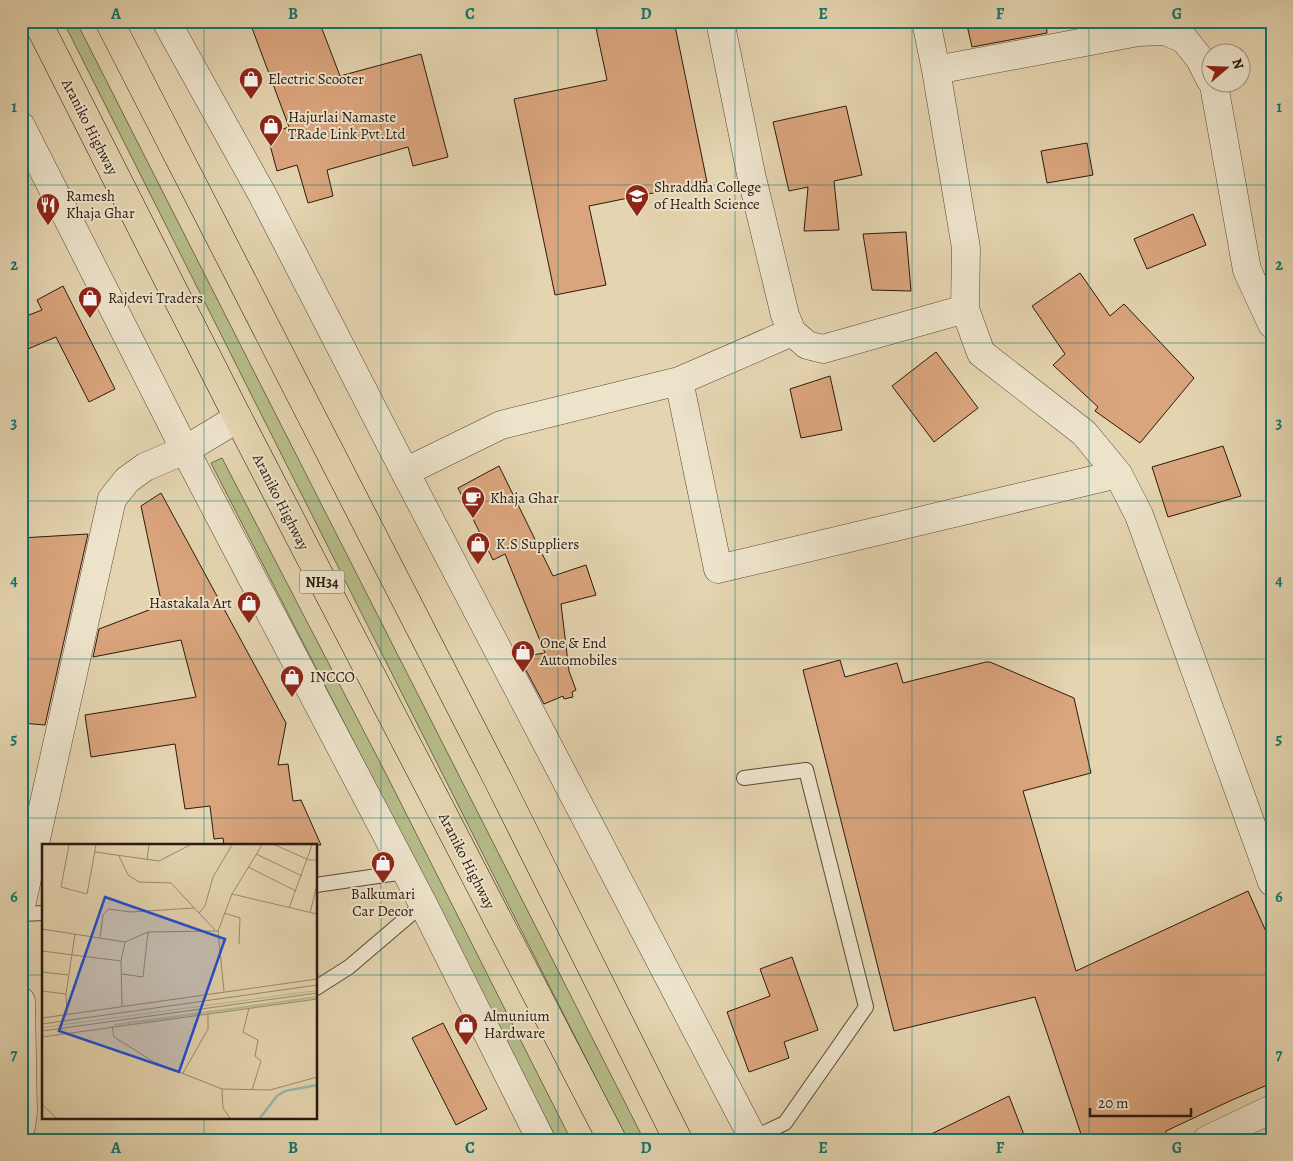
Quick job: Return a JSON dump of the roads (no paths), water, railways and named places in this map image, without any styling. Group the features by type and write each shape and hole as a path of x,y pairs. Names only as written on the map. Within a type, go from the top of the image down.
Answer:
{"highway":[{"name":"Araniko Highway","path":"37,21 238,418 612,1140"},
{"path":"109,21 494,773 678,1140"}],"street":[{"path":"166,21 262,194 753,1139"},
{"path":"720,21 751,174 785,315 792,332 807,345 823,349 965,309"},
{"path":"926,21 966,248 965,309 981,353 1084,432 1118,474 1139,515 1272,882"},
{"path":"936,70 1138,32 1165,31 1184,39 1200,59"},
{"path":"1214,92 1247,270 1272,324"},
{"path":"21,126 185,450 423,904 541,1140"},
{"path":"405,472 501,425 680,381 792,332"},
{"path":"680,381 718,568 1118,474"},
{"path":"21,906 112,499 127,480 145,467 185,450 238,418"},
{"path":"21,1001 24,1112 21,1127"},
{"path":"1207,1140 1272,1109"}],"lane":[{"path":"744,778 806,770 866,1007 785,1123 753,1139"},
{"path":"318,885 405,872"},
{"path":"318,987 350,968 423,904"},
{"path":"21,914 42,913"}],"place":[{"name":"Electric Scooter","path":"251,100"},
{"name":"Hajurlai Namaste TRade Link Pvt.Ltd","path":"271,147"},
{"name":"Shraddha College of Health Science","path":"637,217"},
{"name":"Ramesh Khaja Ghar","path":"48,226"},
{"name":"Rajdevi Traders","path":"90,319"},
{"name":"Khaja Ghar","path":"473,519"},
{"name":"K.S Suppliers","path":"478,565"},
{"name":"Hastakala Art","path":"249,624"},
{"name":"One & End Automobiles","path":"523,673"},
{"name":"INCCO","path":"292,698"},
{"name":"Balkumari Car Decor","path":"383,884"},
{"name":"Almunium Hardware","path":"466,1046"}]}
